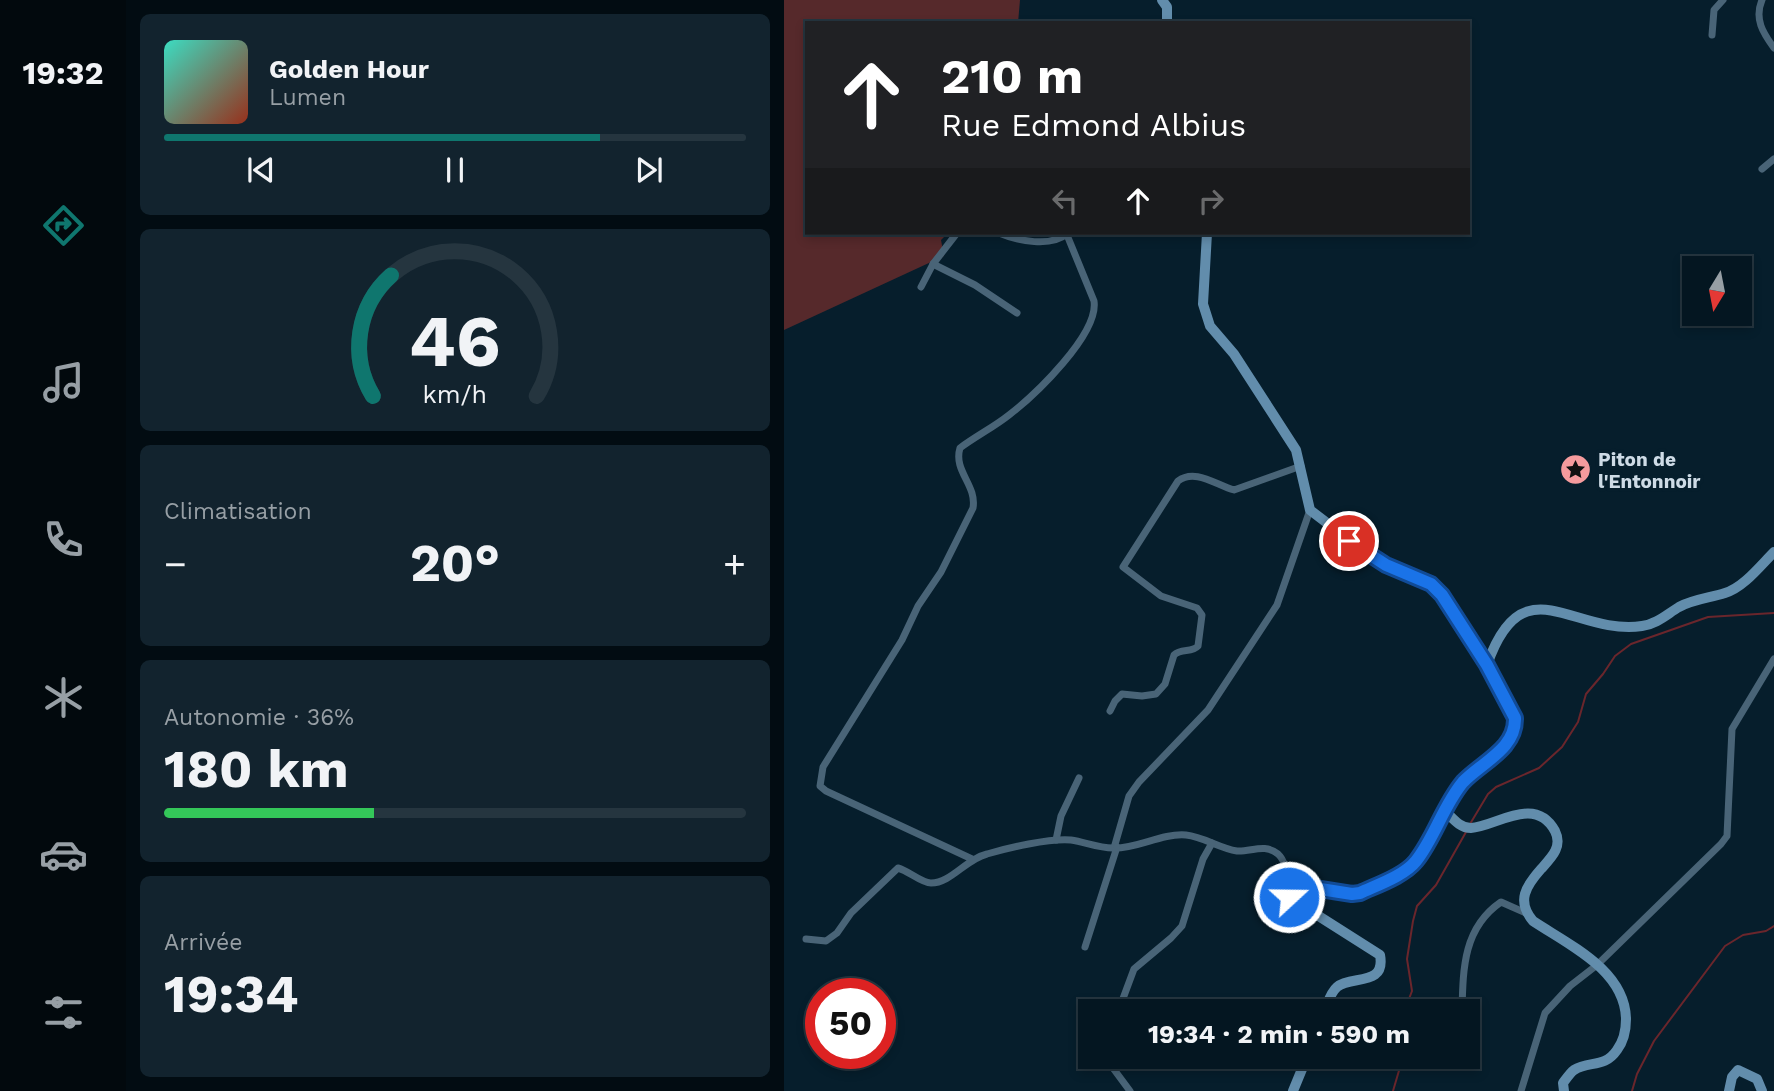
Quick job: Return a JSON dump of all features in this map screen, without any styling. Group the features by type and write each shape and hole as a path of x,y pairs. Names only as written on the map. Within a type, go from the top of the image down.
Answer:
{"main road":[{"path":"1162,0 1167,7 1167,21"},
{"path":"1207,235 1203,304 1205,315 1210,326 1234,354 1296,450 1310,510 1349,541 1386,565 1431,584 1452,608 1515,718 1514,733 1506,745 1464,782 1416,862 1360,893 1295,885 1288,888 1289,897 1380,955 1379,970 1366,980 1342,984 1336,988 1330,999"},
{"path":"1487,665 1511,620 1530,610 1555,610 1605,625 1626,628 1644,626 1655,623 1692,601 1728,593 1774,552"},
{"path":"1447,813 1464,827 1475,827 1506,816 1525,814 1543,817 1555,831 1558,843 1554,855 1527,889 1523,902 1526,913 1533,921 1597,965 1618,985 1626,1006 1626,1030 1618,1049 1606,1062 1575,1070 1563,1083 1564,1091"},
{"path":"1293,1091 1302,1069"},
{"path":"1729,1091 1732,1077 1738,1070 1757,1079 1762,1091"}],"street":[{"path":"1712,35 1714,10 1723,0"},
{"path":"1762,0 1759,21 1762,31 1774,48"},
{"path":"1762,169 1774,159"},
{"path":"921,287 933,264 954,235"},
{"path":"1004,235 1014,239 1057,241 1066,235"},
{"path":"972,859 826,791 820,786 820,779 823,767 941,572 973,508 975,499 958,465 960,449 1031,396 1077,346 1088,330 1096,310 1068,235"},
{"path":"933,264 975,285 1017,313"},
{"path":"1110,711 1122,694 1156,694 1165,684 1174,655 1198,646 1202,615 1197,608 1161,596 1123,567 1178,481 1184,476 1197,475 1234,490 1301,466"},
{"path":"1086,947 1129,796 1139,782 1208,710 1276,605 1310,510"},
{"path":"1521,1091 1545,1013 1570,986 1597,965 1721,845 1727,836 1732,729 1774,659"},
{"path":"1056,840 1061,816 1079,778"},
{"path":"806,939 826,941 837,933 851,912 898,868 928,884 936,883 959,871 972,859 1056,840 1115,848 1168,836 1185,835 1240,851 1261,848 1272,850 1284,861 1288,888"},
{"path":"1123,999 1133,969 1182,926 1203,859 1212,843"},
{"path":"1462,999 1463,973 1475,926 1486,912 1501,902 1526,913"},
{"path":"1114,1069 1130,1091"}],"shaded area":[{"path":"784,0 1020,0 1018,21 805,21 805,235 946,235 941,240 944,256 784,330"}],"waterway":[{"path":"1470,824 1488,794 1496,787 1539,768 1562,747 1578,722 1586,694 1615,656 1631,644 1708,617 1774,613"},
{"path":"1409,999 1412,991 1407,959 1417,906 1436,885 1466,832"},
{"path":"1632,1091 1637,1074 1654,1041 1725,946 1743,935 1766,931 1774,926"},
{"path":"1393,1091 1399,1069"}],"place":[{"name":"Piton de l'Entonnoir","path":"1575,470"}],"route":[{"path":"1289,897 1288,888 1295,885 1360,893 1406,870 1416,862 1464,782 1506,745 1516,726 1515,718 1487,665 1442,595 1431,584 1386,565 1349,541"}]}
